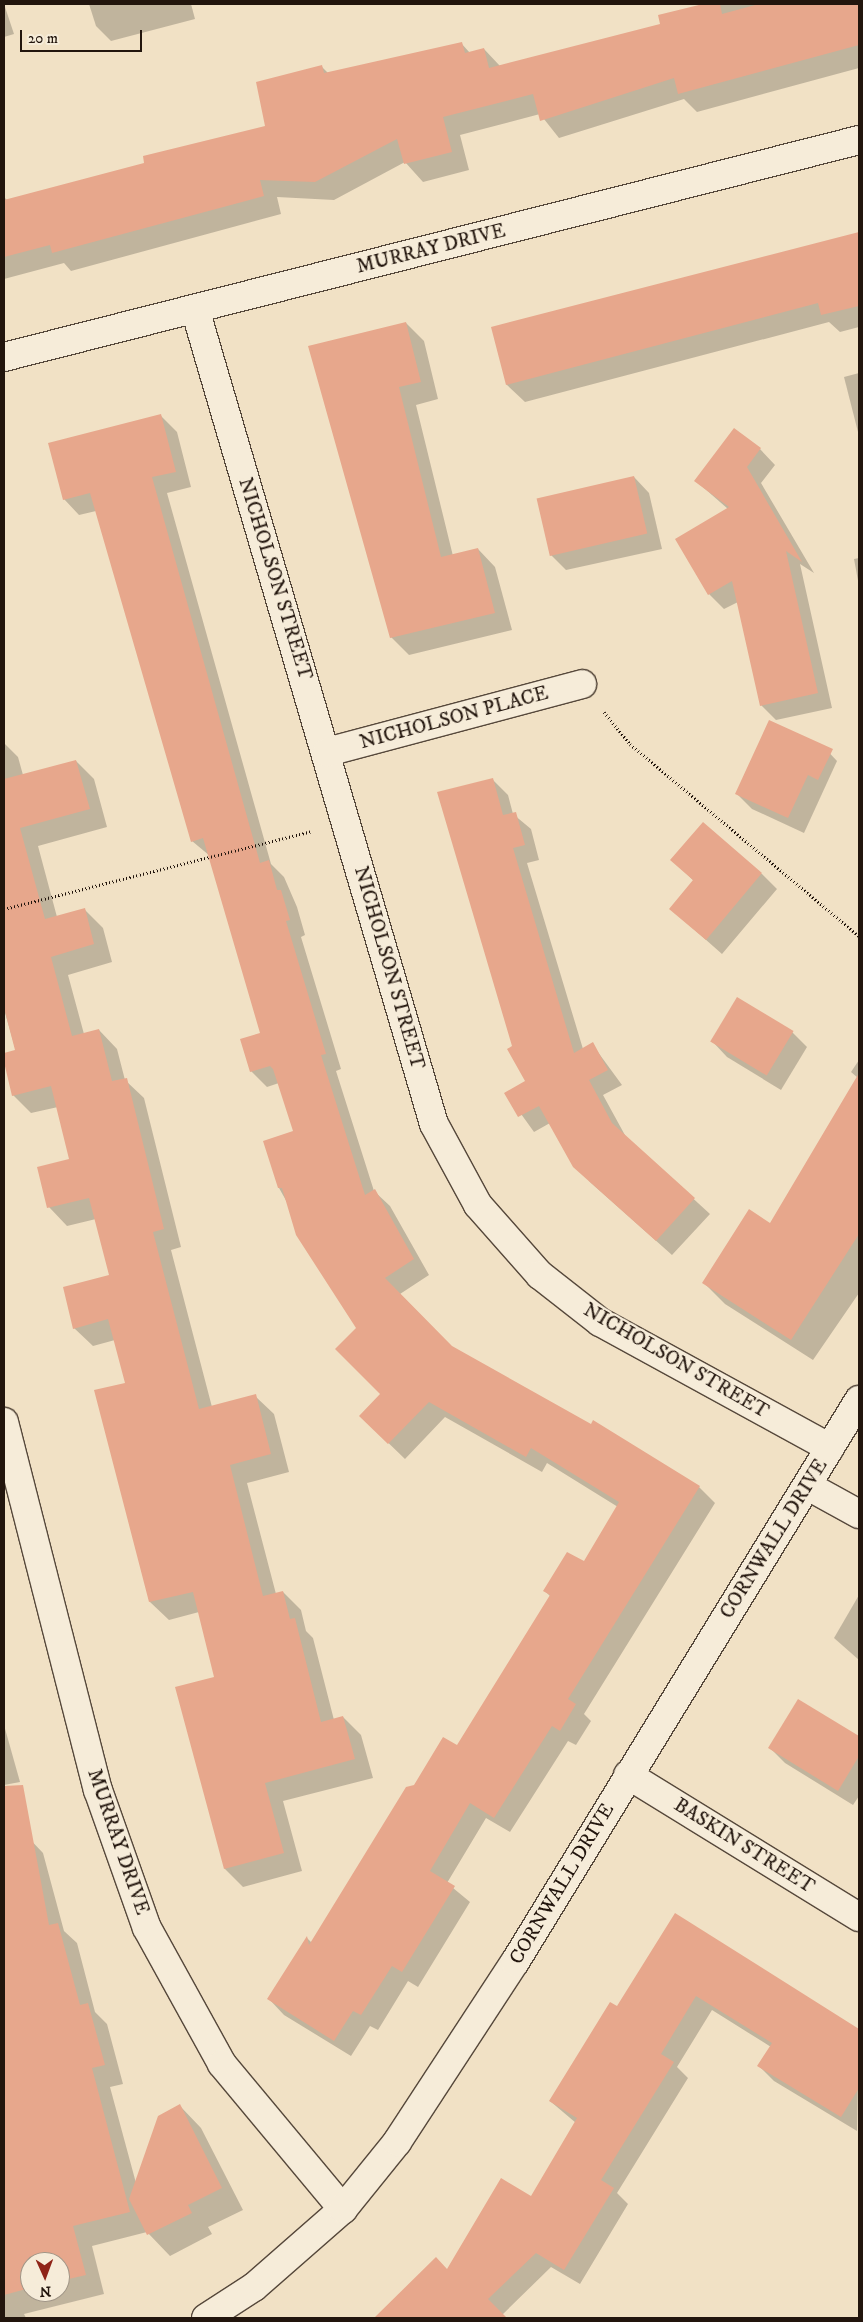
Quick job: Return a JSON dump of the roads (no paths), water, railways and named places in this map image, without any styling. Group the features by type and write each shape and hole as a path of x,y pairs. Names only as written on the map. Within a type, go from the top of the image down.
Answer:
{"street":[{"name":"MURRAY DRIVE","path":"4,357 859,140"},
{"name":"NICHOLSON STREET","path":"195,309 327,752 434,1124 478,1205 540,1275 600,1322 830,1448"},
{"name":"NICHOLSON PLACE","path":"327,752 582,684"},
{"name":"CORNWALL DRIVE","path":"206,2318 254,2287 343,2209 397,2142 455,2057 808,1486 859,1400"},
{"name":"MURRAY DRIVE","path":"4,1422 98,1790 147,1928 222,2064 343,2209"},
{"path":"808,1486 859,1514"},
{"name":"BASKIN STREET","path":"628,1775 859,1917"}]}
